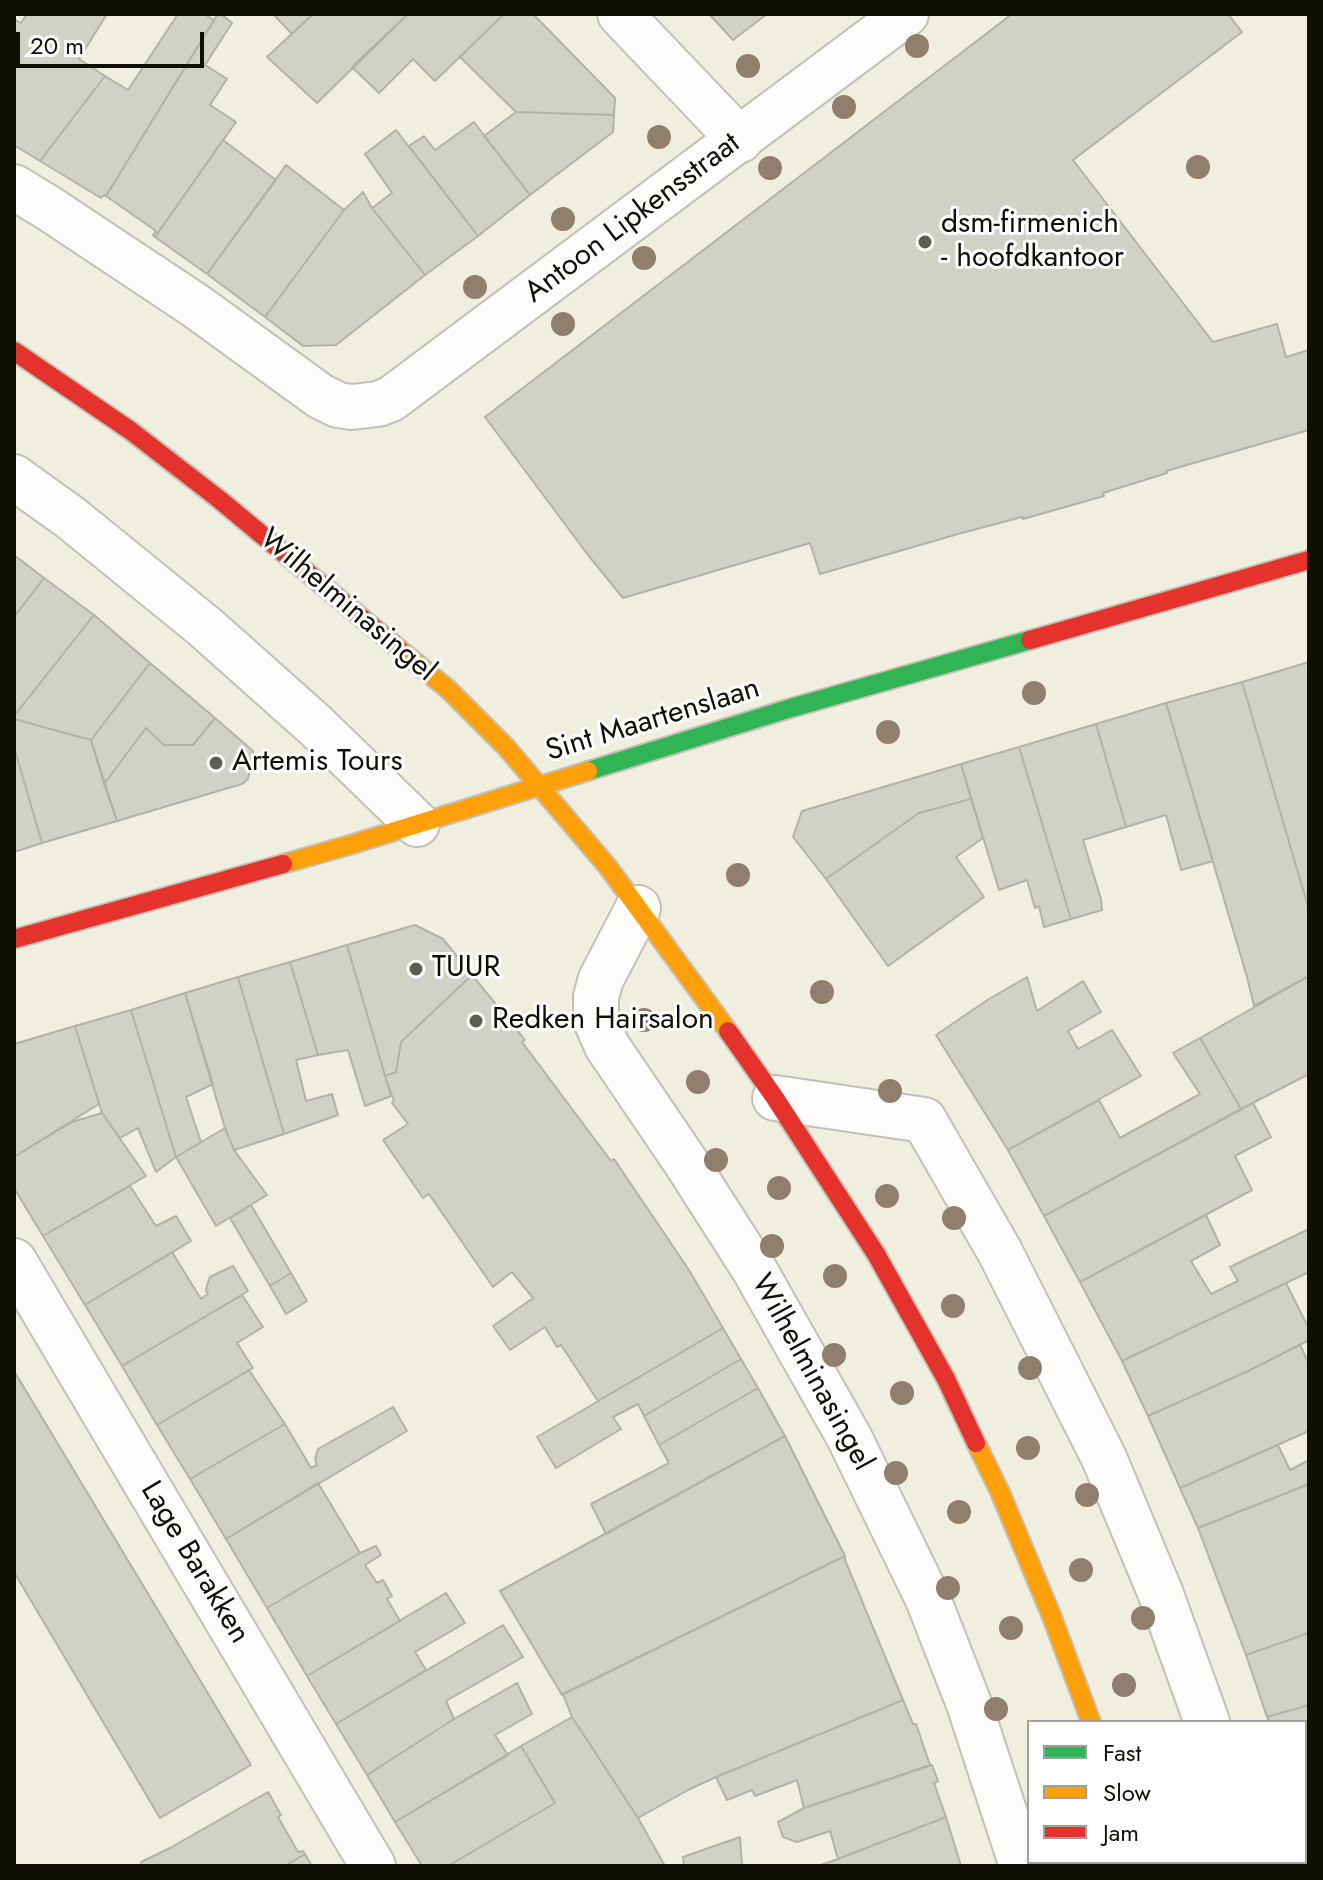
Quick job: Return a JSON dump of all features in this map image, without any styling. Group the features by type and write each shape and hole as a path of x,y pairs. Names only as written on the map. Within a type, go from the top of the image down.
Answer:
{"street":[{"path":"620,14 740,140"},
{"name":"Antoon Lipkensstraat","path":"14,187 196,306 320,396 338,405 352,407 378,404 391,399 906,14"},
{"name":"Wilhelminasingel","path":"14,351 131,431 449,690 506,747 608,867 775,1098 876,1254 911,1315 946,1379 1025,1550 1090,1720"},
{"path":"14,477 71,518 205,627 315,725 417,824"},
{"name":"Sint Maartenslaan","path":"14,939 417,824 791,708 1309,560"},
{"name":"Wilhelminasingel","path":"638,908 601,979 596,997 596,1021 607,1046 754,1269 855,1450 928,1599 969,1704 1022,1866"},
{"path":"775,1098 924,1120 1000,1252 1104,1458 1160,1592 1206,1720"},
{"name":"Lage Barakken","path":"14,1261 373,1866"}],"building":[{"path":"27,14 107,14 79,59 105,76 40,161 14,145 14,19 21,23"},
{"path":"178,14 204,14 214,20 106,196 101,198 40,161 105,76 128,90"},
{"path":"218,14 232,23 205,65 227,79 210,105 236,122 155,237 156,231 106,196"},
{"path":"273,14 313,14 292,34"},
{"path":"313,14 408,14 317,103 267,57"},
{"path":"408,14 504,14 435,81 413,59 379,93 352,67"},
{"path":"504,14 533,14 615,98 614,115 516,112 460,57"},
{"path":"709,14 767,14 733,40"},
{"name":"dsm-firmenich - hoofdkantoor","path":"1012,14 1228,14 1242,32 1073,160 1213,342 1277,324 1286,357 1309,350 1309,430 1166,471 1103,493 1104,496 820,574 810,543 623,598 485,417"},
{"path":"516,112 614,115 613,132 530,195 484,136"},
{"path":"474,122 530,195 478,236 409,146 424,136 435,150"},
{"path":"396,130 478,236 425,275 372,208 392,193 365,154"},
{"path":"223,140 276,180 207,274 155,237"},
{"path":"286,165 344,210 265,317 207,274"},
{"path":"363,192 425,275 336,345 303,346 265,317 344,210"},
{"path":"14,555 44,578 14,617"},
{"path":"44,578 94,615 14,716 14,617"},
{"path":"94,615 150,663 91,740 14,719 14,716"},
{"path":"1309,662 1309,910 1242,682"},
{"path":"150,663 215,718 193,745 164,745 146,728 104,784 91,740"},
{"path":"1242,682 1309,910 1309,976 1254,1006 1166,703"},
{"path":"1166,703 1213,861 1181,870 1166,815 1126,827 1096,724"},
{"path":"215,718 253,751 248,779 242,784 117,821 104,784 146,728 164,745 193,745"},
{"path":"14,719 91,740 117,821 42,843 14,747"},
{"path":"1096,724 1126,827 1083,840 1102,910 1071,919 1019,747"},
{"path":"14,747 42,843 14,852"},
{"path":"1019,747 1071,919 1044,927 1039,906 1035,908 1027,880 999,890 961,764"},
{"path":"961,764 971,799 919,813 826,879 793,837 802,811"},
{"path":"971,799 983,838 956,857 984,897 888,966 826,879 919,813"},
{"path":"415,925 443,939 472,975 401,1042 396,1072 385,1076 347,945"},
{"path":"347,945 391,1096 365,1106 348,1050 318,1055 290,962"},
{"path":"290,962 318,1055 296,1060 306,1101 332,1094 338,1115 284,1134 238,977"},
{"path":"472,975 525,1040 522,1042 611,1161 614,1159 689,1270 723,1328 598,1401 561,1345 557,1347 545,1327 510,1350 493,1326 533,1298 512,1272 493,1287 429,1194 423,1198 383,1140 408,1124 392,1103 394,1101 385,1076 396,1072 401,1042"},
{"path":"1309,976 1309,1074 1241,1109 1200,1038"},
{"path":"238,977 284,1134 234,1150 185,993"},
{"path":"1027,977 1037,1011 1083,981 1101,1012 1068,1031 1078,1049 1112,1030 1141,1076 1008,1150 936,1035"},
{"path":"185,993 213,1084 186,1097 201,1142 176,1157 131,1010"},
{"path":"131,1010 176,1157 156,1172 138,1128 120,1138 102,1113 75,1026"},
{"path":"75,1026 99,1104 14,1157 14,1044"},
{"path":"1200,1038 1241,1109 1044,1216 1008,1150 1099,1100 1120,1138 1200,1094 1173,1053"},
{"path":"1253,1103 1271,1137 1235,1156 1252,1190 1080,1282 1044,1216"},
{"path":"102,1113 146,1176 43,1236 14,1188 14,1157 72,1122"},
{"path":"225,1128 234,1150 267,1195 216,1226 176,1157"},
{"path":"130,1186 156,1226 176,1216 191,1241 85,1305 43,1236"},
{"path":"251,1205 291,1273 270,1286 230,1218"},
{"path":"1206,1215 1220,1245 1191,1261 1211,1294 1238,1281 1230,1267 1309,1229 1309,1272 1122,1361 1080,1282"},
{"path":"172,1252 201,1299 208,1294 210,1277 233,1266 248,1291 122,1366 85,1305"},
{"path":"291,1273 307,1301 286,1314 270,1286"},
{"path":"1286,1283 1309,1329 1309,1340 1148,1416 1122,1361"},
{"path":"242,1295 263,1327 237,1343 253,1368 157,1425 122,1366"},
{"path":"723,1328 741,1359 644,1416 638,1404 613,1417 621,1429 556,1468 537,1437"},
{"path":"1300,1345 1309,1364 1309,1431 1180,1488 1148,1416"},
{"path":"741,1359 758,1388 659,1445 644,1416"},
{"path":"249,1370 285,1424 190,1479 157,1425"},
{"path":"14,1371 251,1765 160,1818 14,1572"},
{"path":"758,1388 785,1436 606,1534 591,1504 669,1463 659,1445"},
{"path":"393,1407 407,1431 226,1539 190,1479 285,1424 311,1468 317,1465 318,1449"},
{"path":"785,1436 845,1556 562,1695 500,1591"},
{"path":"1278,1445 1290,1470 1309,1460 1309,1484 1198,1528 1180,1488"},
{"path":"318,1483 360,1553 267,1608 226,1539"},
{"path":"1309,1484 1309,1633 1246,1655 1198,1528"},
{"path":"376,1546 381,1555 365,1565 377,1583 383,1580 392,1596 387,1599 400,1621 307,1676 267,1608"},
{"path":"845,1556 903,1700 716,1777 638,1818 572,1717 563,1694"},
{"path":"446,1593 465,1623 415,1652 426,1670 336,1724 307,1676"},
{"path":"503,1625 523,1657 446,1701 454,1719 367,1775 336,1724"},
{"path":"1309,1633 1309,1705 1267,1717 1246,1655"},
{"path":"517,1683 532,1714 495,1735 508,1755 395,1822 367,1775"},
{"path":"903,1700 913,1724 916,1724 930,1765 804,1808 797,1780 755,1796 752,1790 727,1800 716,1777"},
{"path":"1309,1705 1309,1811 1307,1720 1269,1720 1267,1717"},
{"path":"572,1717 638,1818 665,1866 448,1866 555,1803 521,1746"},
{"path":"521,1746 555,1803 448,1866 422,1866 395,1822"},
{"path":"932,1765 938,1781 934,1783 946,1817 838,1859 830,1831 797,1842 783,1837 778,1822 804,1808"},
{"path":"268,1792 298,1852 305,1854 285,1866 142,1866 141,1862"},
{"path":"1309,1811 1309,1843 1307,1836"},
{"path":"946,1817 961,1866 818,1866 838,1859"},
{"path":"740,1837 742,1866 684,1866 683,1857"},
{"path":"305,1854 312,1866 285,1866"}],"traffic: fast":[{"path":"588,771 791,708 1030,640"}],"traffic: slow":[{"path":"398,648 449,690 506,747 608,867 728,1031"},
{"path":"283,864 588,771"},
{"path":"976,1443 1052,1617 1090,1720"}],"traffic: jam":[{"path":"14,351 131,431 220,500 398,648"},
{"path":"1030,640 1309,560"},
{"path":"14,939 283,864"},
{"path":"728,1031 876,1254 946,1379 976,1443"}],"place":[{"name":"dsm-firmenich - hoofdkantoor","path":"925,242"},
{"name":"Artemis Tours","path":"216,763"},
{"name":"TUUR","path":"416,969"},
{"name":"Redken Hairsalon","path":"476,1021"}]}
